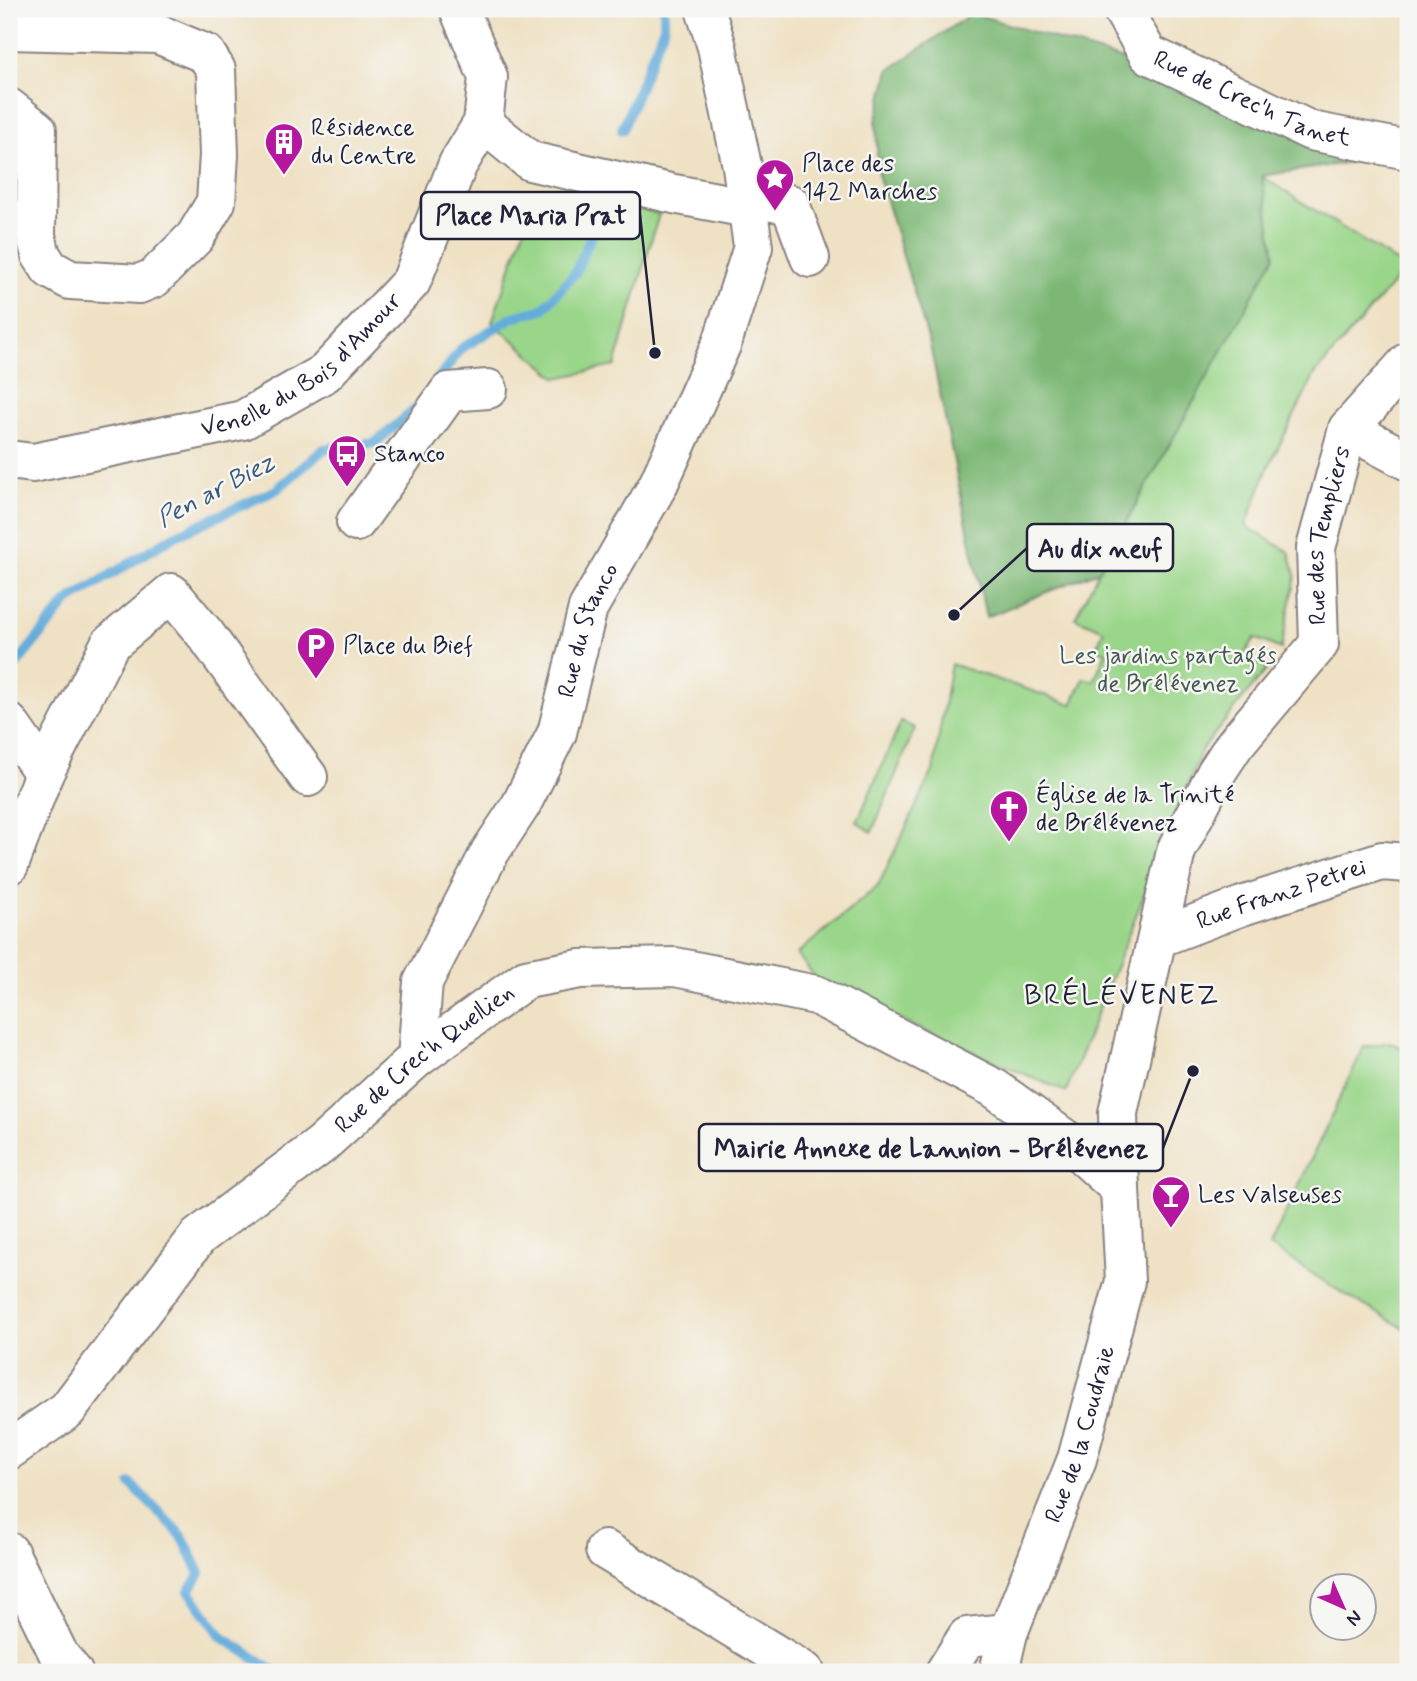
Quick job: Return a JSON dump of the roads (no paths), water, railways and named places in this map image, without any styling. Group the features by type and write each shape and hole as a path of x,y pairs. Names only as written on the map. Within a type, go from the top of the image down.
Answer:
{"street":[{"path":"459,9 488,77 483,123 530,161 674,194 748,204 790,204 810,258"},
{"name":"Rue du Stanco","path":"417,1058 423,982 490,852 521,805 557,733 588,608 658,485 722,344 753,247 748,204 717,47 705,9"},
{"name":"Rue de Crec'h Tanet","path":"1122,9 1148,54 1311,131 1408,149"},
{"path":"9,30 158,34 206,54 216,70 219,155 216,202 195,237 154,278 139,284 70,280 50,269 41,254 36,236 37,130 9,108"},
{"name":"Venelle du Bois d'Amour","path":"9,460 33,463 243,420 325,373 411,282 458,164 483,123"},
{"name":"Rue des Templiers","path":"1118,1113 1176,851 1216,773 1235,744 1319,644 1316,548 1348,429 1408,362"},
{"path":"356,522 449,392 488,389"},
{"path":"1348,429 1408,461"},
{"path":"9,865 44,773 110,644 171,593 206,635 308,777"},
{"path":"9,723 44,773"},
{"name":"Rue Franz Petrei","path":"1158,937 1382,860 1408,863"},
{"name":"Rue de Crec'h Quellien","path":"9,1450 68,1410 198,1237 321,1145 417,1058 526,979 580,969 675,967 816,995 994,1088 1065,1139 1120,1189"},
{"path":"1065,1139 1118,1113"},
{"name":"Rue de la Coudraie","path":"999,1672 1008,1633 1077,1459 1125,1281 1118,1113"},
{"path":"605,1550 805,1672"},
{"path":"9,1552 59,1655 73,1672"},
{"path":"945,1672 967,1637 1008,1633"}],"waterway":[{"name":"Pen ar Biez","path":"622,130 664,27 664,9"},
{"name":"Pen ar Biez","path":"436,382 462,348 513,317 543,309 575,273 591,237 613,200"},
{"name":"Pen ar Biez","path":"15,666 68,601 174,536 276,490 324,449 375,443 419,406"},
{"path":"131,1484 182,1536 200,1573 189,1591 222,1637 277,1672"}],"place":[{"name":"Résidence du Centre","path":"284,176"},
{"name":"Place des 142 Marches","path":"775,212"},
{"name":"Place Maria Prat","path":"655,353"},
{"name":"Stanco","path":"347,488"},
{"name":"Au dix neuf","path":"954,615"},
{"name":"Place du Bief","path":"316,680"},
{"name":"Église de la Trinité de Brélévenez","path":"1009,843"},
{"name":"Mairie Annexe de Lannion - Brélévenez","path":"1193,1071"},
{"name":"Les Valseuses","path":"1171,1229"}],"district":[{"name":"BRÉLÉVENEZ","path":"1122,996"}],"park label":[{"name":"Les jardins partagés de Brélévenez","path":"1168,670"}]}
